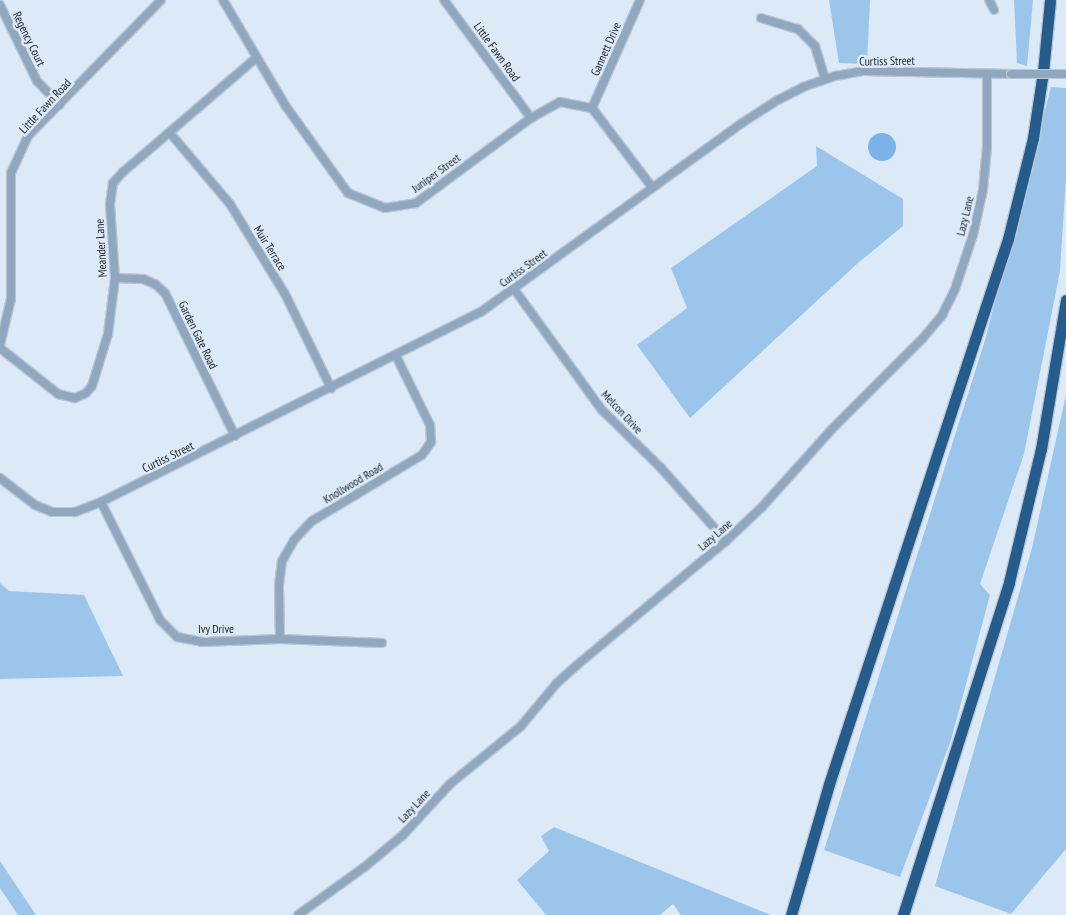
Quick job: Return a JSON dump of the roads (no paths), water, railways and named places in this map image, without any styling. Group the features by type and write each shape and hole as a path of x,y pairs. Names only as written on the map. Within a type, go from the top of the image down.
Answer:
{"highway":[{"path":"790,915 829,784 1008,239 1034,130 1043,72 1050,0"},
{"path":"904,915 1013,566 1046,422 1066,300"}],"street":[{"name":"Little Fawn Road","path":"0,346 11,300 11,173 28,136 161,0"},
{"name":"Juniper Street","path":"223,0 285,105 348,193 385,208 416,203 532,118 560,102 592,108"},
{"name":"Little Fawn Road","path":"444,0 532,118"},
{"name":"Gannett Drive","path":"592,108 640,0"},
{"path":"989,0 994,10"},
{"name":"Regency Court","path":"0,5 37,81 60,105"},
{"path":"761,18 798,29 815,46 825,79"},
{"name":"Meander Lane","path":"0,346 58,394 75,398 86,393 92,386 108,334 114,278 110,204 113,183 256,58"},
{"name":"Curtiss Street","path":"0,478 34,504 52,512 75,512 101,502 481,312 652,187 764,108 795,90 825,79 878,71 1066,74"},
{"name":"Lazy Lane","path":"298,915 367,865 400,837 450,784 521,726 557,683 726,541 762,507 831,430 923,338 942,315 955,289 973,235 981,200 987,147 987,74"},
{"path":"592,108 652,187"},
{"name":"Muir Terrace","path":"170,133 235,213 286,294 331,388"},
{"name":"Garden Gate Road","path":"114,278 143,279 155,284 165,293 235,436"},
{"name":"Melcon Drive","path":"514,289 602,410 661,468 726,541"},
{"name":"Knollwood Road","path":"280,639 279,585 282,561 294,540 312,521 422,455 431,442 430,425 396,356"},
{"name":"Ivy Drive","path":"101,502 160,620 177,637 202,642 280,639 382,643"}]}
